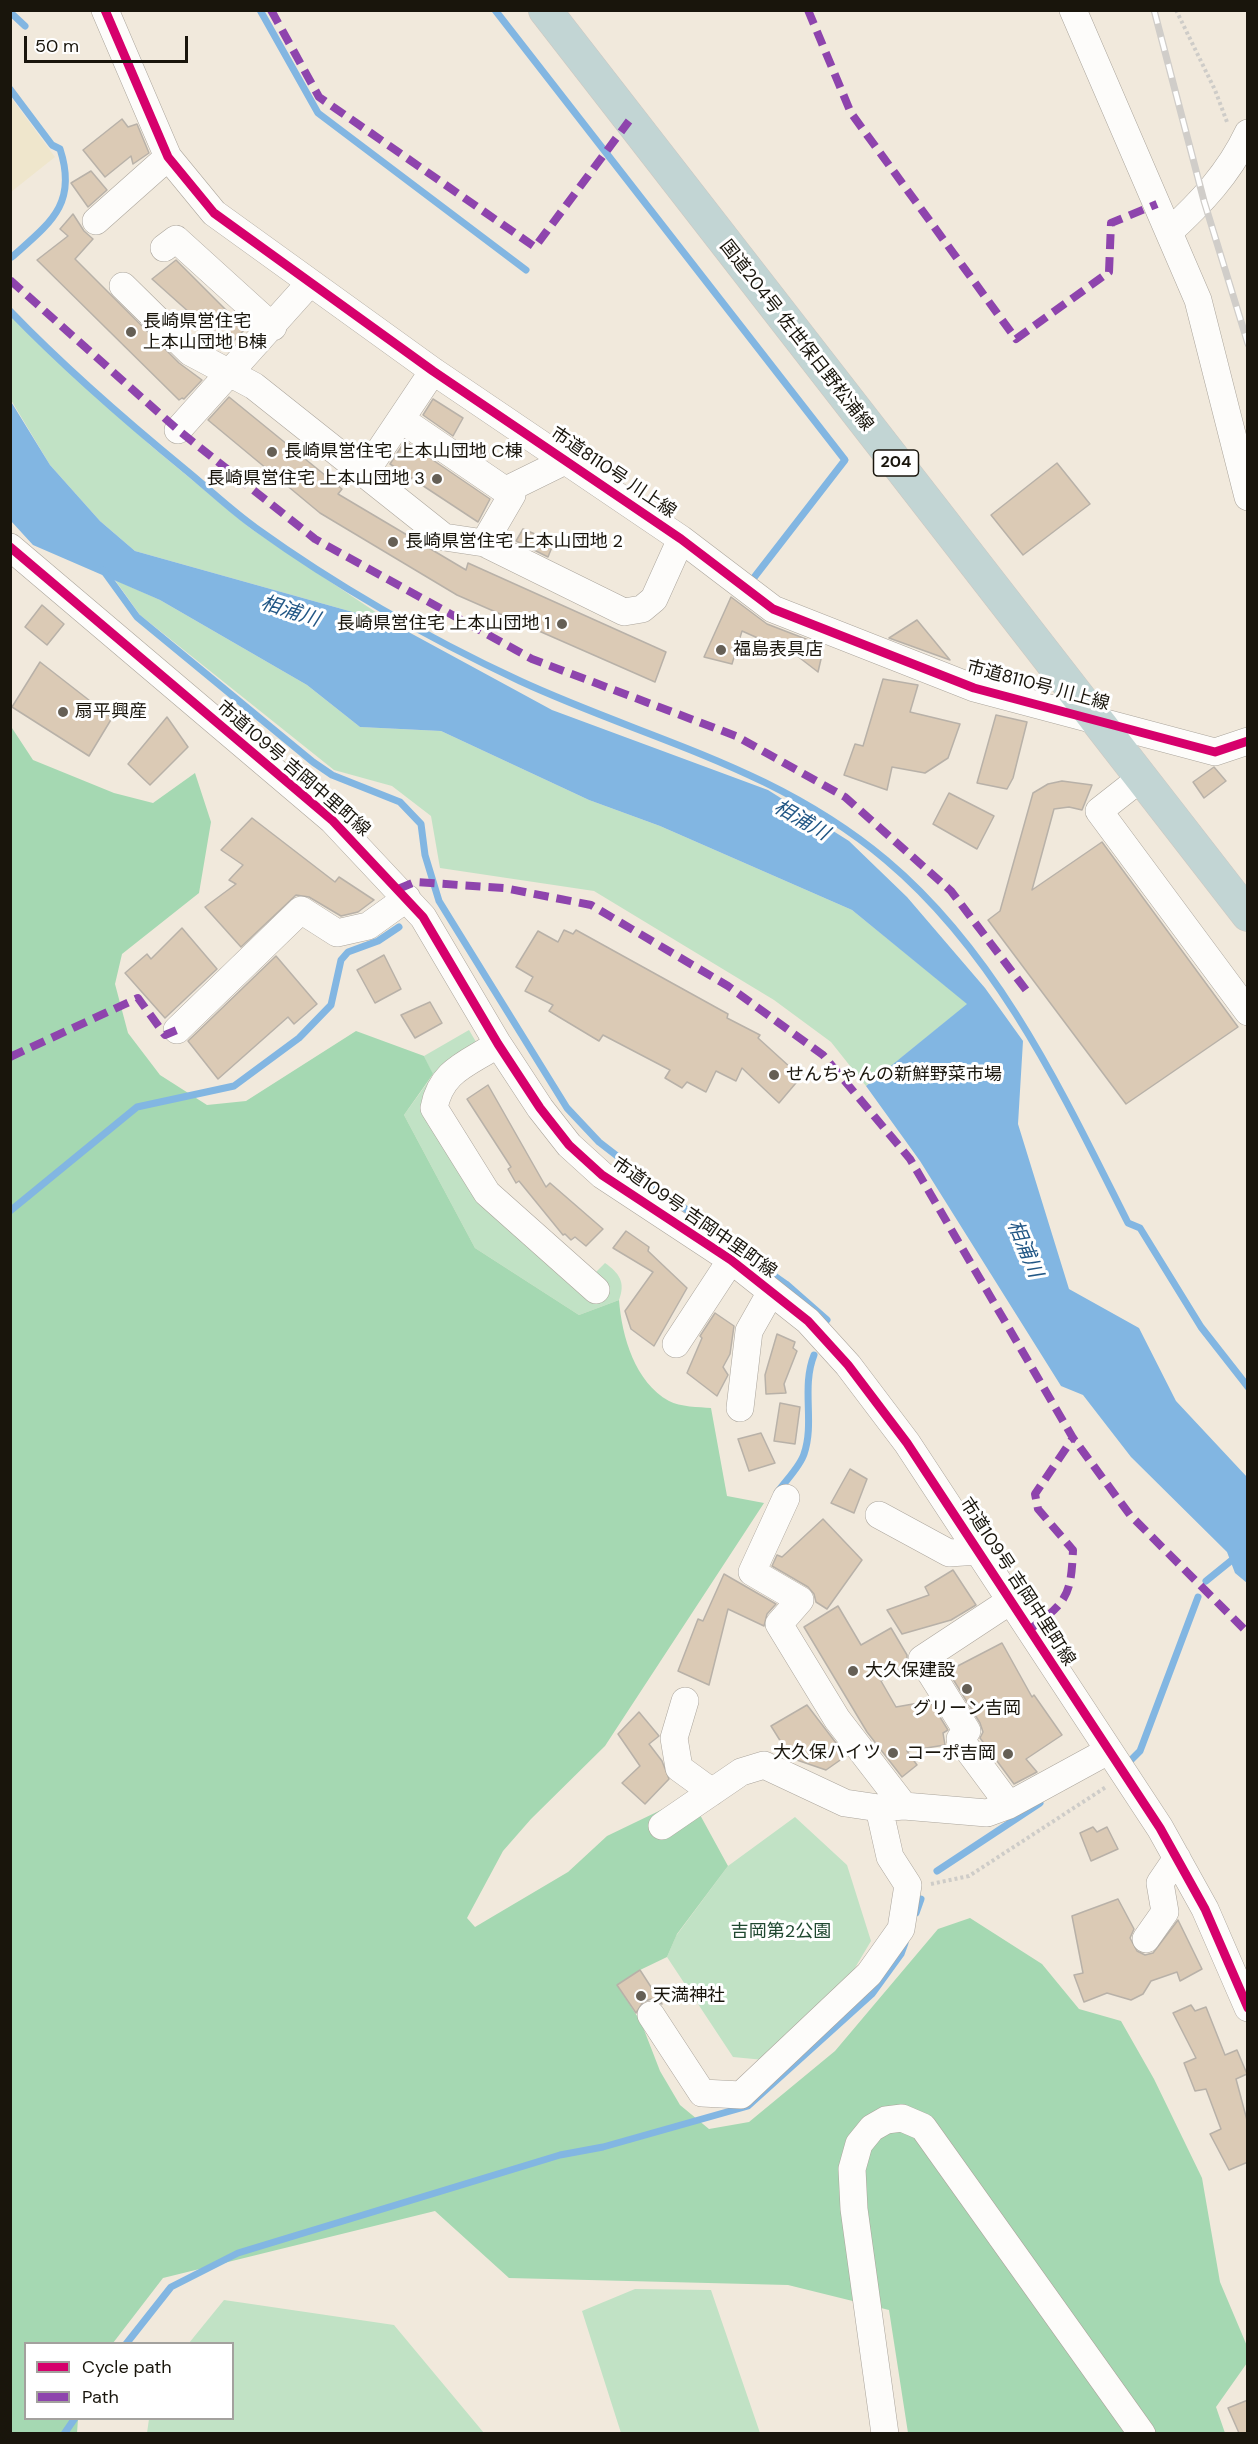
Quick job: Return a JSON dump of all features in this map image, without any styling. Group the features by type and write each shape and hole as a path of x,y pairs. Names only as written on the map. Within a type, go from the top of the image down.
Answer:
{"highway":[{"name":"国道204号 佐世保日野松浦線","path":"545,10 1248,915"}],"street":[{"name":"市道8110号 川上線","path":"105,10 168,157 214,213 309,284 433,371 681,539 773,609 974,688 1215,752 1248,741"},
{"path":"1072,10 1198,300 1248,497"},
{"path":"1169,232 1204,201 1243,144"},
{"path":"96,221 168,157"},
{"path":"196,257 200,237 214,213"},
{"path":"164,248 176,239 273,327"},
{"path":"178,430 273,327 309,284"},
{"path":"123,286 190,352 229,375 254,386 444,537 484,543 624,612 642,609 654,599 681,539"},
{"path":"364,474 433,371"},
{"path":"402,420 512,495 484,543"},
{"path":"506,490 565,461"},
{"name":"市道109号 吉岡中里町線","path":"10,547 332,820 406,898 423,917 498,1044 540,1107 569,1145 602,1175 731,1260 808,1321 848,1365 908,1443 1177,1858 1205,1909 1248,2008"},
{"path":"1141,778 1099,812 1248,1012"},
{"path":"177,1030 301,910 337,933 368,926 406,898"},
{"path":"498,1044 446,1078 437,1091 434,1108 487,1193 591,1275"},
{"path":"676,1344 731,1260"},
{"path":"740,1408 749,1331 771,1292"},
{"path":"651,2015 702,2093 741,2095 870,1974 901,1929 908,1885 890,1857 892,1807 779,1624 800,1600 752,1572 786,1497"},
{"path":"879,1515 949,1553 978,1551"},
{"path":"1009,1805 960,1738 967,1731 922,1659 1010,1600"},
{"path":"685,1701 674,1738 679,1768 712,1792"},
{"path":"662,1826 741,1772 764,1765 845,1803 987,1813 1009,1805 1108,1751"},
{"path":"1146,1939 1165,1912 1160,1883 1177,1858"},
{"path":"885,2433 854,2209 852,2169 859,2144 872,2128 886,2120 902,2118 923,2127 1142,2433"}],"path":[{"path":"1176,10 1243,144"},
{"path":"908,1885 943,1884 969,1876 1124,1775"}],"green space":[{"path":"11,315 150,445 250,528 392,623 135,551 100,521 50,465 11,400"},
{"path":"115,580 160,600 307,685 360,727 441,731 589,800 660,826 852,910 968,1004 866,1086 831,1042 774,1000 594,891 440,868 431,816 392,786 334,770 140,615"},
{"path":"10,725 33,760 114,793 153,803 195,773 211,822 199,893 122,954 115,984 128,1033 160,1075 207,1105 246,1101 356,1031 424,1056 433,1074 404,1115 475,1248 579,1315 619,1300 627,1343 632,1357 647,1382 657,1393 673,1403 711,1408 727,1496 764,1503 605,1746 531,1819 503,1851 467,1918 475,1927 568,1872 607,1836 663,1809 699,1813 728,1866 677,1934 667,1957 640,1970 617,1985 641,2022 660,2071 680,2105 709,2129 749,2122 835,2051 938,1929 970,1918 1042,1964 1079,2009 1121,2021 1154,2079 1202,2178 1220,2282 1247,2346 1247,2363 1216,2407 1225,2433 908,2433 889,2310 788,2285 509,2278 435,2211 163,2278 114,2342 24,2342 24,2420 78,2420 77,2433 11,2433"},
{"path":"469,1030 479,1047 433,1075 424,1056"},
{"path":"433,1075 424,1112 480,1196 595,1273 605,1263 620,1278 622,1288 619,1300 579,1315 475,1248 404,1115"},
{"name":"吉岡第2公園","path":"795,1817 847,1865 871,1941 843,1988 764,2060 733,2057 667,1957 676,1936 728,1866"},
{"path":"635,2289 711,2290 760,2433 621,2433 582,2311"},
{"path":"224,2300 394,2325 484,2433 147,2433 149,2420 234,2420 234,2342 190,2342"}],"sand":[{"path":"10,96 55,157 11,192 10,192"}],"water":[{"name":"相浦川","path":"10,400 50,465 100,521 135,551 392,623 552,710 768,790 849,841 907,897 985,988 1023,1041 1018,1124 1069,1289 1139,1328 1176,1401 1247,1477 1247,1583 1235,1573 1227,1552 1131,1457 1083,1395 1061,1386 920,1161 866,1086 967,1004 852,910 660,826 589,800 441,731 360,727 307,685 160,600 33,545 11,521"}],"building":[{"path":"122,119 128,127 137,124 149,153 133,164 131,156 105,177 83,150"},
{"path":"91,171 107,190 88,207 71,183"},
{"name":"長崎県営住宅 上本山団地 B棟","path":"73,214 84,231 93,239 75,259 179,363 202,380 184,399 179,400 37,260 68,236 60,229"},
{"path":"176,260 245,329 228,347 152,279"},
{"path":"229,397 342,489 338,494 466,570 468,563 666,652 655,682 457,595 320,513 208,420"},
{"path":"433,399 463,418 453,436 423,415"},
{"name":"長崎県営住宅 上本山団地 3","path":"405,441 490,499 478,522 390,464"},
{"path":"1057,463 1090,504 1023,555 991,515"},
{"path":"523,529 554,542 548,557 516,541"},
{"path":"731,597 767,624 824,646 818,672 796,655 742,631 732,664 704,657"},
{"path":"42,605 64,624 47,645 25,627"},
{"path":"917,620 950,660 889,638"},
{"name":"扇平興産","path":"40,662 112,718 89,756 12,707"},
{"path":"883,679 918,685 910,712 960,724 948,758 925,773 892,767 887,790 844,775 855,744 863,746"},
{"path":"996,715 1027,722 1013,778 1007,789 977,783"},
{"path":"167,717 188,747 150,785 128,764"},
{"path":"1214,767 1226,781 1204,798 1193,782"},
{"path":"1062,781 1092,785 1082,810 1069,807 1054,809 1032,890 1102,842 1238,1027 1126,1104 988,920 1000,911 1033,793 1048,784"},
{"path":"949,793 994,816 977,849 933,824"},
{"path":"252,818 335,882 339,877 374,900 358,912 341,916 309,897 296,895 241,947 205,907 236,884 229,880 243,865 221,850"},
{"path":"182,928 217,969 165,1018 125,973 147,954 151,959"},
{"path":"564,930 573,934 576,930 728,1014 727,1018 760,1035 758,1038 801,1077 779,1103 742,1068 736,1081 716,1071 706,1092 687,1082 682,1088 665,1078 670,1070 603,1035 599,1041 549,1011 553,1005 525,991 533,977 516,967 538,931 558,942"},
{"path":"384,955 401,989 375,1003 357,970"},
{"path":"276,956 317,1004 294,1024 288,1017 218,1079 188,1041"},
{"path":"430,1002 442,1023 415,1038 401,1015"},
{"path":"488,1085 546,1187 550,1183 603,1229 586,1246 575,1237 571,1240 565,1234 563,1235 519,1181 516,1183 508,1169 511,1167 467,1099"},
{"path":"626,1231 649,1247 648,1251 687,1288 654,1346 631,1329 625,1311 653,1272 613,1248"},
{"path":"715,1313 734,1326 730,1354 723,1367 728,1375 717,1396 687,1373 702,1338 700,1336"},
{"path":"777,1334 795,1342 793,1348 797,1351 784,1384 786,1393 766,1394 765,1375"},
{"path":"780,1403 800,1407 795,1444 774,1441"},
{"path":"761,1433 775,1463 749,1471 738,1439"},
{"path":"850,1469 867,1479 854,1513 831,1503"},
{"path":"823,1519 862,1560 827,1609 816,1602 814,1594 808,1587 772,1566 777,1555 782,1557"},
{"path":"953,1570 976,1605 951,1620 902,1634 887,1610 929,1595 925,1587"},
{"path":"724,1574 776,1604 767,1614 764,1626 728,1609 709,1685 678,1671 698,1619 703,1621"},
{"path":"838,1606 861,1645 891,1628 907,1655 907,1663 881,1681 896,1707 930,1701 948,1730 943,1733 945,1745 907,1751 917,1765 902,1777 867,1732 804,1627"},
{"path":"1002,1643 1032,1697 1034,1695 1062,1735 1026,1759 1037,1772 1014,1784 980,1738 983,1732 980,1723 948,1671"},
{"path":"807,1705 846,1756 826,1770 791,1758 771,1726"},
{"path":"639,1712 659,1736 649,1744 662,1761 669,1779 645,1804 622,1783 640,1766 618,1734"},
{"path":"1093,1827 1097,1832 1107,1827 1118,1849 1091,1861 1080,1833"},
{"path":"1118,1899 1134,1929 1130,1938 1137,1951 1145,1955 1153,1953 1178,1920 1202,1969 1180,1981 1177,1972 1151,1981 1143,1994 1131,2000 1107,1993 1084,2002 1074,1975 1083,1973 1072,1916"},
{"name":"天満神社","path":"640,1970 662,2004 651,1999 643,2002 636,2013 617,1985"},
{"path":"1191,2005 1195,2011 1206,2007 1225,2055 1237,2050 1247,2074 1236,2079 1248,2124 1248,2162 1229,2170 1210,2134 1221,2129 1206,2089 1195,2091 1184,2063 1196,2058 1173,2013"},
{"path":"1248,2400 1248,2433 1239,2433 1228,2408"}],"waterway":[{"path":"260,10 318,113 526,270"},
{"path":"495,10 845,460 749,584"},
{"path":"10,12 25,26"},
{"path":"10,89 52,145 60,149 65,168 63,198 57,211 38,234 12,257"},
{"name":"相浦川","path":"10,311 96,394 230,508 319,571 418,629 520,681 709,757 755,778 800,801 843,828 886,860 926,898 962,939 995,983 1053,1077 1128,1223 1140,1228 1201,1327 1248,1387"},
{"path":"103,570 137,617 313,762 332,775 400,802 421,824 425,855 439,901 567,1108 599,1142 736,1248"},
{"path":"10,1211 137,1107 234,1086 299,1038 331,1005 341,960 348,952 378,941 399,927"},
{"path":"752,1260 786,1284 827,1320"},
{"path":"777,1493 796,1469 804,1454 808,1430 808,1380 814,1355"},
{"path":"1206,1581 1248,1547"},
{"path":"1131,1760 1140,1751 1198,1597"},
{"path":"937,1871 1040,1803"},
{"path":"916,1913 921,1899"},
{"path":"128,2342 171,2287 238,2253 560,2155 603,2147 748,2106 872,1994 901,1954 905,1943"},
{"path":"64,2434 74,2420"}],"railway":[{"path":"1154,10 1204,201 1248,344"}],"marked path":[{"path":"271,10 319,97 535,247 629,121"},
{"path":"808,10 851,113 1016,339 1109,272 1111,223 1157,204"},
{"path":"10,280 178,430 315,539 532,659 736,736 845,797 951,891 1029,994"},
{"path":"398,889 415,882 504,888 591,905 728,986 823,1055 910,1159 1073,1438 1130,1515 1248,1633"},
{"path":"10,1057 138,998 165,1035 177,1030"},
{"path":"1029,1630 1059,1605 1071,1578 1073,1550 1038,1509 1035,1494 1073,1438"}],"cycle path":[{"path":"105,10 168,157 214,213 433,371 681,539 773,609 974,688 1215,752 1248,741"},
{"path":"10,547 332,820 423,917 498,1044 540,1108 569,1145 602,1175 731,1260 808,1321 848,1365 907,1443 1160,1828 1205,1909 1248,2008"}],"place":[{"name":"長崎県営住宅 上本山団地 B棟","path":"131,332"},
{"name":"長崎県営住宅 上本山団地 C棟","path":"272,452"},
{"name":"長崎県営住宅 上本山団地 3","path":"437,479"},
{"name":"長崎県営住宅 上本山団地 2","path":"393,542"},
{"name":"長崎県営住宅 上本山団地 1","path":"562,624"},
{"name":"福島表具店","path":"721,650"},
{"name":"扇平興産","path":"63,712"},
{"name":"せんちゃんの新鮮野菜市場","path":"774,1075"},
{"name":"大久保建設","path":"853,1671"},
{"name":"グリーン吉岡","path":"967,1689"},
{"name":"大久保ハイツ","path":"893,1753"},
{"name":"コーポ吉岡","path":"1008,1754"},
{"name":"天満神社","path":"641,1996"}]}
